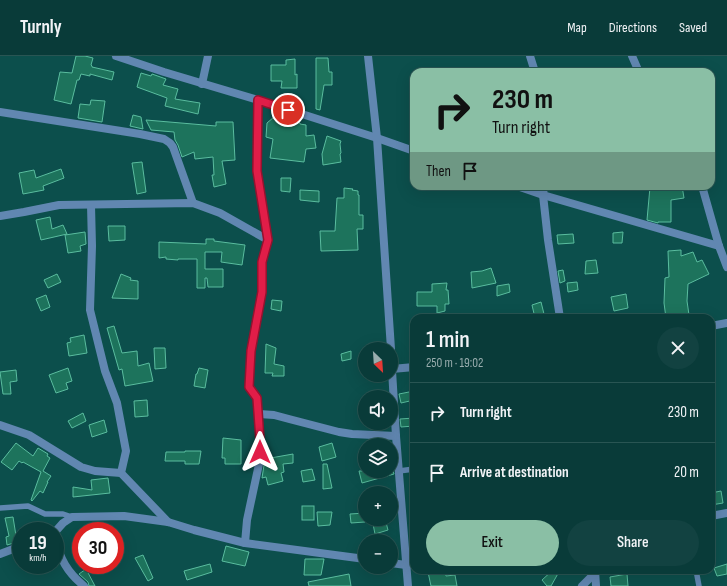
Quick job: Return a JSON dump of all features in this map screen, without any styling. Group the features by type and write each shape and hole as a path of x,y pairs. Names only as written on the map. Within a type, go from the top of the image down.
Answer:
{"street":[{"path":"116,56 378,138 410,150"},
{"path":"202,84 208,56"},
{"path":"368,56 378,138 391,342"},
{"path":"530,56 534,68"},
{"path":"632,56 637,68"},
{"path":"245,543 247,520 259,464 260,440 257,398 249,387 251,351 262,292 262,262 268,240 257,171 258,100"},
{"path":"0,112 164,139 173,147 193,203"},
{"path":"529,190 719,246"},
{"path":"544,190 548,240 559,314"},
{"path":"703,190 719,246 727,267"},
{"path":"0,216 59,205 193,203 220,213 268,240"},
{"path":"91,205 92,246 90,310 105,371 117,403 126,451 121,473"},
{"path":"715,325 727,323"},
{"path":"398,369 410,368"},
{"path":"393,382 399,471 410,564 408,586"},
{"path":"259,414 274,415 339,432 396,436"},
{"path":"0,425 29,434 81,467 95,472 121,473 168,522"},
{"path":"715,515 727,513"},
{"path":"64,522 72,517 124,516 168,522 245,543 358,558"},
{"path":"0,554 12,549"},
{"path":"398,563 410,564"},
{"path":"64,565 73,577 84,586"},
{"path":"582,586 592,574"},
{"path":"595,574 596,586"}],"lane":[{"path":"399,471 410,470"},
{"path":"0,508 28,506 45,514 63,514 72,517"},
{"path":"697,574 699,586"}],"building":[{"path":"76,56 93,58 91,65 92,67 114,72 112,80 90,74 90,76 81,74 79,80 77,80 71,104 54,100 60,72 72,73"},
{"path":"316,58 328,58 329,72 332,72 332,85 324,85 320,110 316,109"},
{"path":"295,59 297,88 281,88 282,81 271,81 271,65 286,65 286,60"},
{"path":"141,73 151,76 152,74 166,79 163,85 178,89 175,99 200,103 198,114 165,106 167,98 137,87"},
{"path":"91,100 105,101 102,122 78,118 80,104 90,105"},
{"path":"133,115 141,117 143,129 130,126"},
{"path":"274,117 306,125 306,136 314,135 316,148 306,149 304,162 270,158 273,139 266,137 267,123"},
{"path":"146,120 216,126 216,122 233,122 235,160 222,161 226,184 214,187 212,175 214,175 213,157 195,159 194,152 182,157 175,140 174,132 151,130"},
{"path":"327,136 341,141 341,162 323,165 322,154"},
{"path":"142,162 146,192 137,194 132,163"},
{"path":"61,169 64,178 43,186 44,190 23,194 19,173 34,170 36,178"},
{"path":"281,178 291,178 290,192 281,191"},
{"path":"344,188 358,191 359,195 359,215 363,215 363,229 357,229 358,250 321,251 320,231 335,231 337,198 344,198"},
{"path":"300,190 319,191 319,202 300,200"},
{"path":"650,190 683,190 684,198 671,200 671,222 658,223 647,220"},
{"path":"50,217 52,229 63,225 67,234 41,240 36,220"},
{"path":"108,226 125,226 125,240 109,241"},
{"path":"85,232 86,244 80,246 81,251 68,253 65,235"},
{"path":"623,232 622,243 613,243 613,233"},
{"path":"573,234 574,243 558,244 557,235"},
{"path":"206,239 214,239 214,241 245,245 242,265 221,262 222,252 205,252 205,269 223,269 223,287 208,287 207,278 205,278 205,288 197,288 197,259 178,260 166,259 166,257 159,258 159,242 206,244"},
{"path":"681,250 681,256 693,252 697,262 702,260 709,274 688,284 687,301 689,314 665,314 664,303 665,278 669,277 668,251"},
{"path":"596,260 598,273 585,274 586,261"},
{"path":"491,268 496,283 472,288 471,272"},
{"path":"563,270 565,281 560,283 558,271"},
{"path":"57,274 61,282 48,288 44,280"},
{"path":"121,274 131,278 130,280 138,281 138,299 112,298"},
{"path":"577,282 578,290 568,292 567,283"},
{"path":"447,283 446,290 448,290 449,304 445,304 445,311 437,313 437,306 417,306 417,292 432,292 432,284"},
{"path":"509,284 510,292 497,296 497,286"},
{"path":"626,294 628,308 614,311 611,297"},
{"path":"46,295 50,307 41,311 36,299"},
{"path":"272,300 282,301 281,311 271,309"},
{"path":"541,302 544,314 534,314 532,305"},
{"path":"114,326 122,353 137,351 138,366 149,363 153,381 125,386 122,369 119,370 107,328"},
{"path":"84,335 87,353 69,356 67,343 71,342 70,338"},
{"path":"266,344 276,348 274,364 284,366 284,376 272,376 273,373 265,373"},
{"path":"154,348 165,348 166,368 155,369"},
{"path":"351,351 351,359 342,361 341,354"},
{"path":"68,368 72,381 66,383 68,389 56,393 49,375"},
{"path":"199,368 208,370 205,388 194,386 196,374"},
{"path":"16,370 17,381 10,382 11,394 3,394 0,372"},
{"path":"410,392 410,401 401,403 399,394"},
{"path":"147,400 148,416 135,417 134,401"},
{"path":"83,413 86,421 72,428 68,421"},
{"path":"410,418 410,426 401,427 400,419"},
{"path":"104,420 107,432 92,437 89,425"},
{"path":"223,438 241,440 241,464 225,464 225,458 222,458"},
{"path":"16,443 33,456 38,448 48,454 47,456 50,458 43,471 51,476 43,493 40,491 32,501 31,500 41,472 19,461 12,470 1,462"},
{"path":"332,443 336,457 322,461 319,447"},
{"path":"201,451 199,464 185,464 185,461 165,461 166,452"},
{"path":"293,454 293,463 283,464 284,472 281,473 283,481 268,485 266,477 262,478 265,459"},
{"path":"323,464 327,464 332,488 323,489"},
{"path":"312,469 315,480 303,482 301,471"},
{"path":"108,478 110,493 73,497 73,487 92,490 91,480"},
{"path":"361,478 380,478 362,483"},
{"path":"721,491 723,503 715,504 715,492"},
{"path":"302,506 314,506 314,520 302,520"},
{"path":"317,512 332,512 330,525 318,526"},
{"path":"358,513 358,522 351,523 350,514"},
{"path":"13,517 14,522 12,522 12,544 7,545 6,537 9,536 5,518"},
{"path":"373,526 387,526 388,530 375,534"},
{"path":"226,546 249,552 245,566 222,561"},
{"path":"143,555 153,578 148,581 135,558"},
{"path":"305,559 324,559 321,575 304,575"},
{"path":"210,564 212,572 187,580 184,571"},
{"path":"727,564 727,574 717,576 715,568"},
{"path":"79,574 89,574 95,586 89,586 88,582"},
{"path":"349,574 351,586 309,586 308,582"},
{"path":"428,574 446,574 446,576 455,575 457,586 431,586"},
{"path":"549,574 558,574 551,586 547,586 542,580"},
{"path":"627,574 628,586 611,586 610,577"}],"route":[{"path":"260,452 257,398 249,387 251,351 262,292 262,262 268,240 257,171 258,100 288,110"}]}
